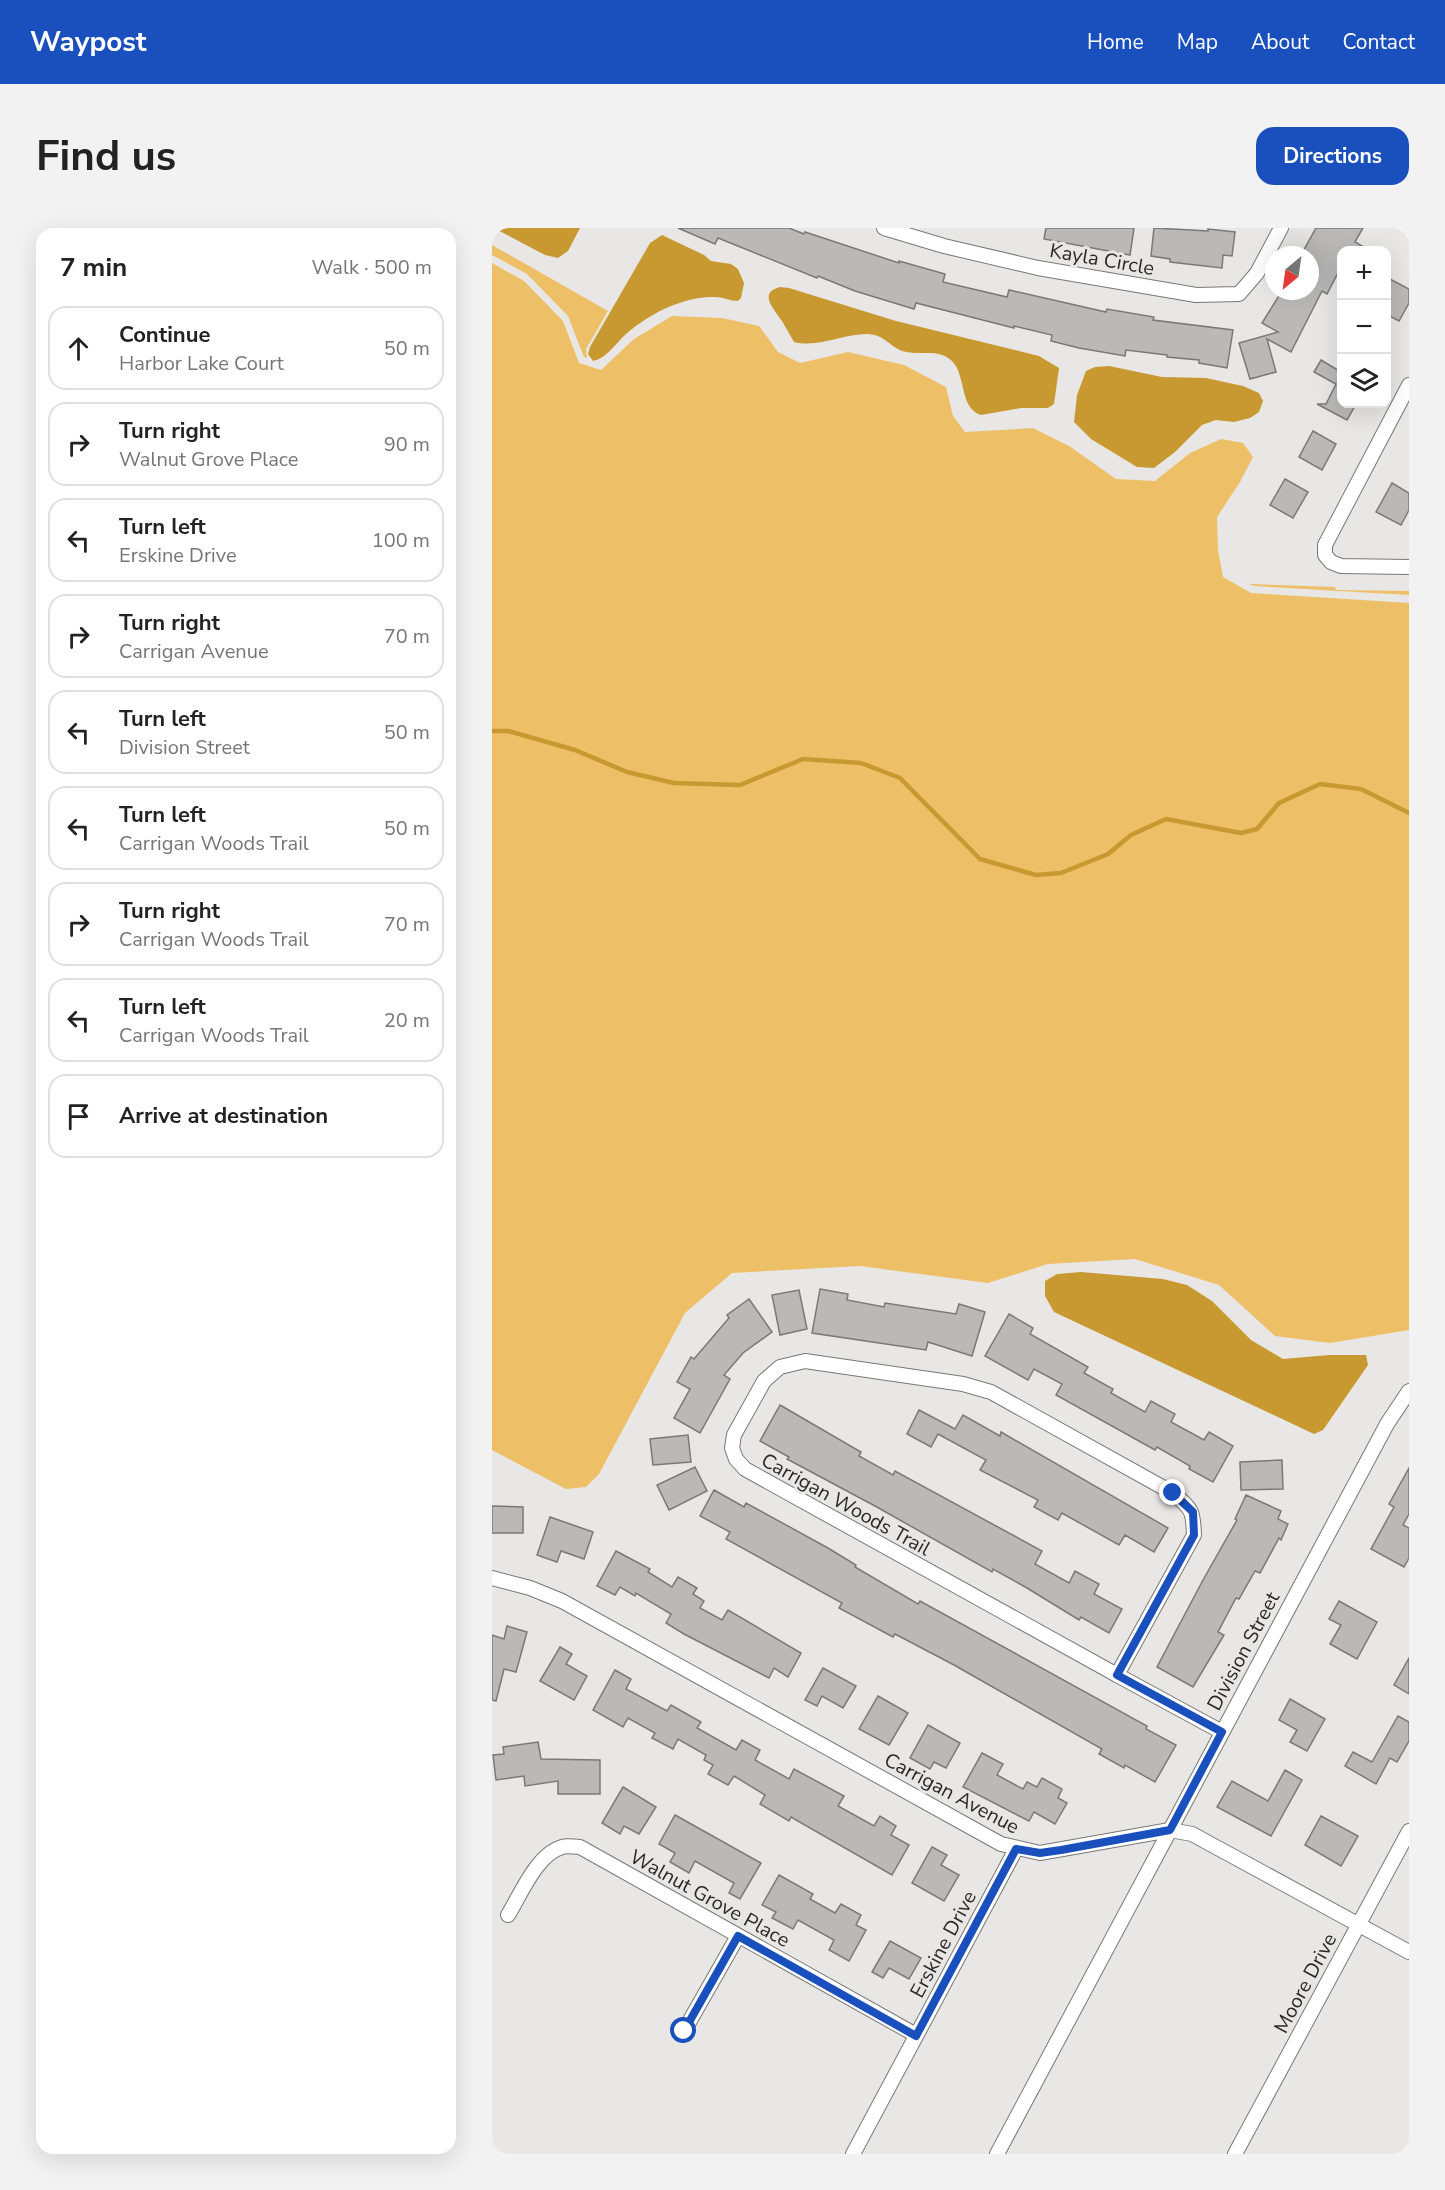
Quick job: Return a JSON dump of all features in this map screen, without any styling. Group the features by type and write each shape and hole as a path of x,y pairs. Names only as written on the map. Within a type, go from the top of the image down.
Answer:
{"street":[{"name":"Kayla Circle","path":"884,228 944,246 1038,268 1196,295 1239,294 1257,273 1281,228"},
{"path":"1409,385 1325,545 1325,555 1332,562 1341,566 1409,567"},
{"name":"Carrigan Woods Trail","path":"1117,1675 1194,1535 1193,1512 1173,1493 991,1392 963,1384 805,1361 780,1367 764,1381 734,1435 732,1448 736,1459 745,1469 1117,1675 1222,1732"},
{"name":"Division Street","path":"997,2154 1387,1424 1409,1391"},
{"name":"Carrigan Avenue","path":"492,1578 530,1588 562,1601 1001,1844 1040,1853 1170,1830 1192,1834 1409,1952"},
{"name":"Moore Drive","path":"1235,2154 1409,1831"},
{"name":"Walnut Grove Place","path":"508,1915 541,1860 550,1852 564,1846 580,1847 916,2036"},
{"name":"Erskine Drive","path":"854,2154 1016,1849"},
{"path":"684,2031 738,1936"}],"shaded area":[{"path":"494,228 580,228 568,251 558,258 545,255"},
{"path":"662,235 704,255 711,261 731,264 738,269 744,283 741,298 738,301 703,297 679,303 655,313 634,327 607,354 593,361 588,354 590,347 650,243"},
{"path":"492,245 608,311 586,349 587,358 584,357 568,316 527,274 492,255"},
{"path":"492,263 524,281 563,321 579,363 601,370 634,339 672,316 722,318 759,326 778,352 800,363 848,352 904,365 946,387 953,416 965,432 1033,428 1069,446 1116,479 1155,481 1190,453 1221,439 1243,443 1253,457 1217,517 1218,550 1223,577 1251,593 1409,603 1409,1330 1330,1343 1275,1336 1219,1285 1135,1259 1048,1264 988,1283 860,1266 732,1273 685,1313 599,1474 586,1487 566,1489 492,1450"},
{"path":"780,287 896,321 1039,356 1059,368 1054,404 1048,408 1021,408 981,415 974,411 965,397 954,364 943,356 901,351 884,339 867,334 812,343 794,342 770,302 770,293"},
{"path":"1109,366 1162,377 1206,378 1243,386 1259,393 1263,401 1259,412 1250,418 1234,422 1216,420 1202,425 1175,452 1154,468 1137,467 1091,439 1074,422 1077,395 1086,371 1095,367"},
{"path":"1249,584 1335,587 1336,590 1409,591 1409,595 1254,586"},
{"path":"1081,1272 1163,1279 1187,1285 1212,1301 1251,1340 1283,1359 1366,1355 1368,1365 1323,1430 1314,1434 1054,1312 1045,1296 1045,1281 1057,1274"}],"building":[{"path":"678,228 789,228 899,263 899,261 945,274 943,282 1007,297 1009,290 1106,312 1107,309 1154,317 1153,320 1233,330 1227,368 1199,363 1199,360 1167,357 1167,355 1126,350 1125,356 1079,348 1051,341 1052,335 1014,326 1014,328 916,303 914,309 855,291 818,276 817,278 718,238 715,244"},
{"path":"1046,228 1134,228 1130,255 1044,239"},
{"path":"1154,228 1235,232 1232,256 1223,255 1222,268 1170,262 1170,259 1151,256"},
{"path":"1316,228 1363,228 1355,242 1362,246 1337,246 1337,275 1327,294 1322,291 1319,297 1319,246 1306,246"},
{"path":"1391,280 1409,289 1409,303 1399,321 1391,317"},
{"path":"1276,300 1317,300 1291,352 1267,339 1276,372 1250,379 1239,343 1278,332 1262,323"},
{"path":"1321,360 1337,370 1337,408 1354,408 1347,420 1317,404 1326,404 1336,384 1314,372"},
{"path":"1313,431 1336,444 1322,470 1299,457"},
{"path":"1285,479 1308,492 1293,518 1270,505"},
{"path":"1392,483 1409,493 1409,510 1401,525 1376,512"},
{"path":"820,1289 848,1294 847,1300 884,1307 885,1303 956,1314 959,1304 985,1312 972,1356 928,1342 926,1350 812,1333"},
{"path":"799,1290 807,1329 780,1335 772,1295"},
{"path":"749,1299 772,1332 743,1353 724,1375 730,1379 700,1433 674,1418 690,1389 677,1382 691,1357 694,1359 729,1318 727,1315"},
{"path":"1009,1314 1033,1328 1030,1334 1088,1367 1084,1373 1113,1389 1111,1393 1145,1412 1151,1401 1175,1414 1171,1422 1204,1440 1209,1432 1233,1446 1213,1482 1157,1447 1155,1450 1056,1395 1062,1384 1034,1369 1028,1380 985,1356"},
{"path":"780,1405 861,1452 859,1456 893,1475 895,1471 1042,1551 1035,1564 1069,1583 1075,1571 1099,1584 1094,1594 1122,1609 1109,1633 1081,1617 1079,1620 993,1569 992,1572 787,1459 789,1457 760,1441"},
{"path":"919,1410 955,1429 963,1415 1000,1436 1001,1432 1168,1528 1154,1552 1125,1535 1119,1545 1062,1513 1058,1520 1034,1507 1038,1500 980,1470 986,1460 938,1434 931,1447 907,1434"},
{"path":"688,1435 691,1462 653,1465 650,1439"},
{"path":"1282,1460 1283,1489 1241,1490 1240,1462"},
{"path":"695,1467 707,1491 669,1510 657,1485"},
{"path":"1409,1468 1409,1514 1403,1525 1409,1528 1409,1558 1404,1567 1371,1549 1394,1507 1389,1504"},
{"path":"714,1490 744,1507 746,1503 828,1548 856,1565 855,1567 918,1604 920,1601 1147,1726 1146,1729 1176,1745 1155,1782 1099,1754 1102,1749 954,1665 895,1634 893,1637 839,1608 842,1603 726,1539 730,1532 700,1516"},
{"path":"1246,1495 1281,1511 1278,1519 1288,1524 1281,1540 1279,1538 1260,1573 1255,1571 1239,1599 1236,1598 1218,1632 1224,1635 1193,1687 1157,1667 1237,1520 1235,1519"},
{"path":"492,1506 523,1507 523,1533 492,1533"},
{"path":"550,1517 593,1532 584,1559 561,1551 557,1562 537,1555"},
{"path":"616,1551 650,1569 648,1572 672,1587 678,1577 697,1588 693,1594 704,1601 700,1608 722,1620 728,1610 801,1653 788,1677 774,1668 769,1678 684,1634 666,1623 671,1614 636,1593 635,1596 620,1587 615,1595 597,1586"},
{"path":"1339,1601 1377,1622 1357,1659 1330,1644 1341,1625 1329,1619"},
{"path":"507,1626 527,1632 516,1672 504,1669 496,1701 492,1700 492,1635 504,1639"},
{"path":"560,1647 572,1654 566,1664 587,1676 574,1700 540,1681"},
{"path":"1409,1658 1409,1694 1394,1685"},
{"path":"823,1668 856,1686 843,1708 822,1696 817,1706 805,1700"},
{"path":"615,1670 631,1679 626,1689 667,1711 671,1705 701,1722 697,1728 736,1750 742,1740 760,1750 755,1760 789,1779 794,1769 844,1796 838,1806 874,1826 880,1816 896,1826 891,1835 909,1845 892,1875 791,1817 789,1821 760,1804 765,1795 734,1776 728,1785 708,1774 713,1765 704,1760 706,1755 678,1739 673,1749 652,1738 655,1733 628,1718 623,1727 593,1710"},
{"path":"878,1696 908,1713 889,1745 859,1729"},
{"path":"1290,1699 1325,1719 1307,1751 1290,1742 1297,1730 1279,1720"},
{"path":"1398,1716 1409,1722 1409,1741 1397,1762 1390,1758 1376,1784 1345,1766 1353,1752 1372,1762"},
{"path":"928,1725 960,1743 946,1768 934,1762 930,1769 910,1758"},
{"path":"538,1742 541,1759 600,1760 600,1794 558,1794 558,1781 525,1786 524,1776 496,1780 493,1755 504,1754 503,1747"},
{"path":"982,1753 1003,1764 997,1775 1023,1789 1027,1782 1037,1787 1042,1778 1062,1789 1058,1798 1067,1803 1055,1824 1034,1812 1029,1821 963,1787"},
{"path":"1285,1770 1302,1780 1271,1836 1217,1807 1232,1781 1268,1801"},
{"path":"623,1787 656,1807 639,1834 624,1826 620,1834 602,1823"},
{"path":"675,1815 761,1863 740,1899 729,1893 734,1883 695,1861 689,1873 670,1862 675,1853 659,1844"},
{"path":"1321,1816 1358,1836 1341,1866 1305,1845"},
{"path":"932,1847 947,1855 941,1865 959,1875 944,1901 912,1883"},
{"path":"779,1875 813,1894 810,1899 835,1913 841,1904 861,1915 856,1925 866,1930 849,1961 829,1950 834,1940 798,1920 793,1929 772,1918 776,1912 762,1905"},
{"path":"890,1941 921,1958 909,1979 889,1968 883,1978 872,1972"}],"waterway":[{"path":"492,731 508,731 575,750 627,772 674,783 740,785 803,759 861,763 900,778 980,859 1036,875 1061,873 1108,854 1131,835 1166,819 1241,833 1257,829 1279,803 1320,784 1361,789 1409,813"}],"route":[{"path":"684,2031 738,1936 916,2036 1016,1849 1040,1853 1170,1830 1222,1732 1117,1675 1194,1535 1193,1512 1173,1493"}]}
